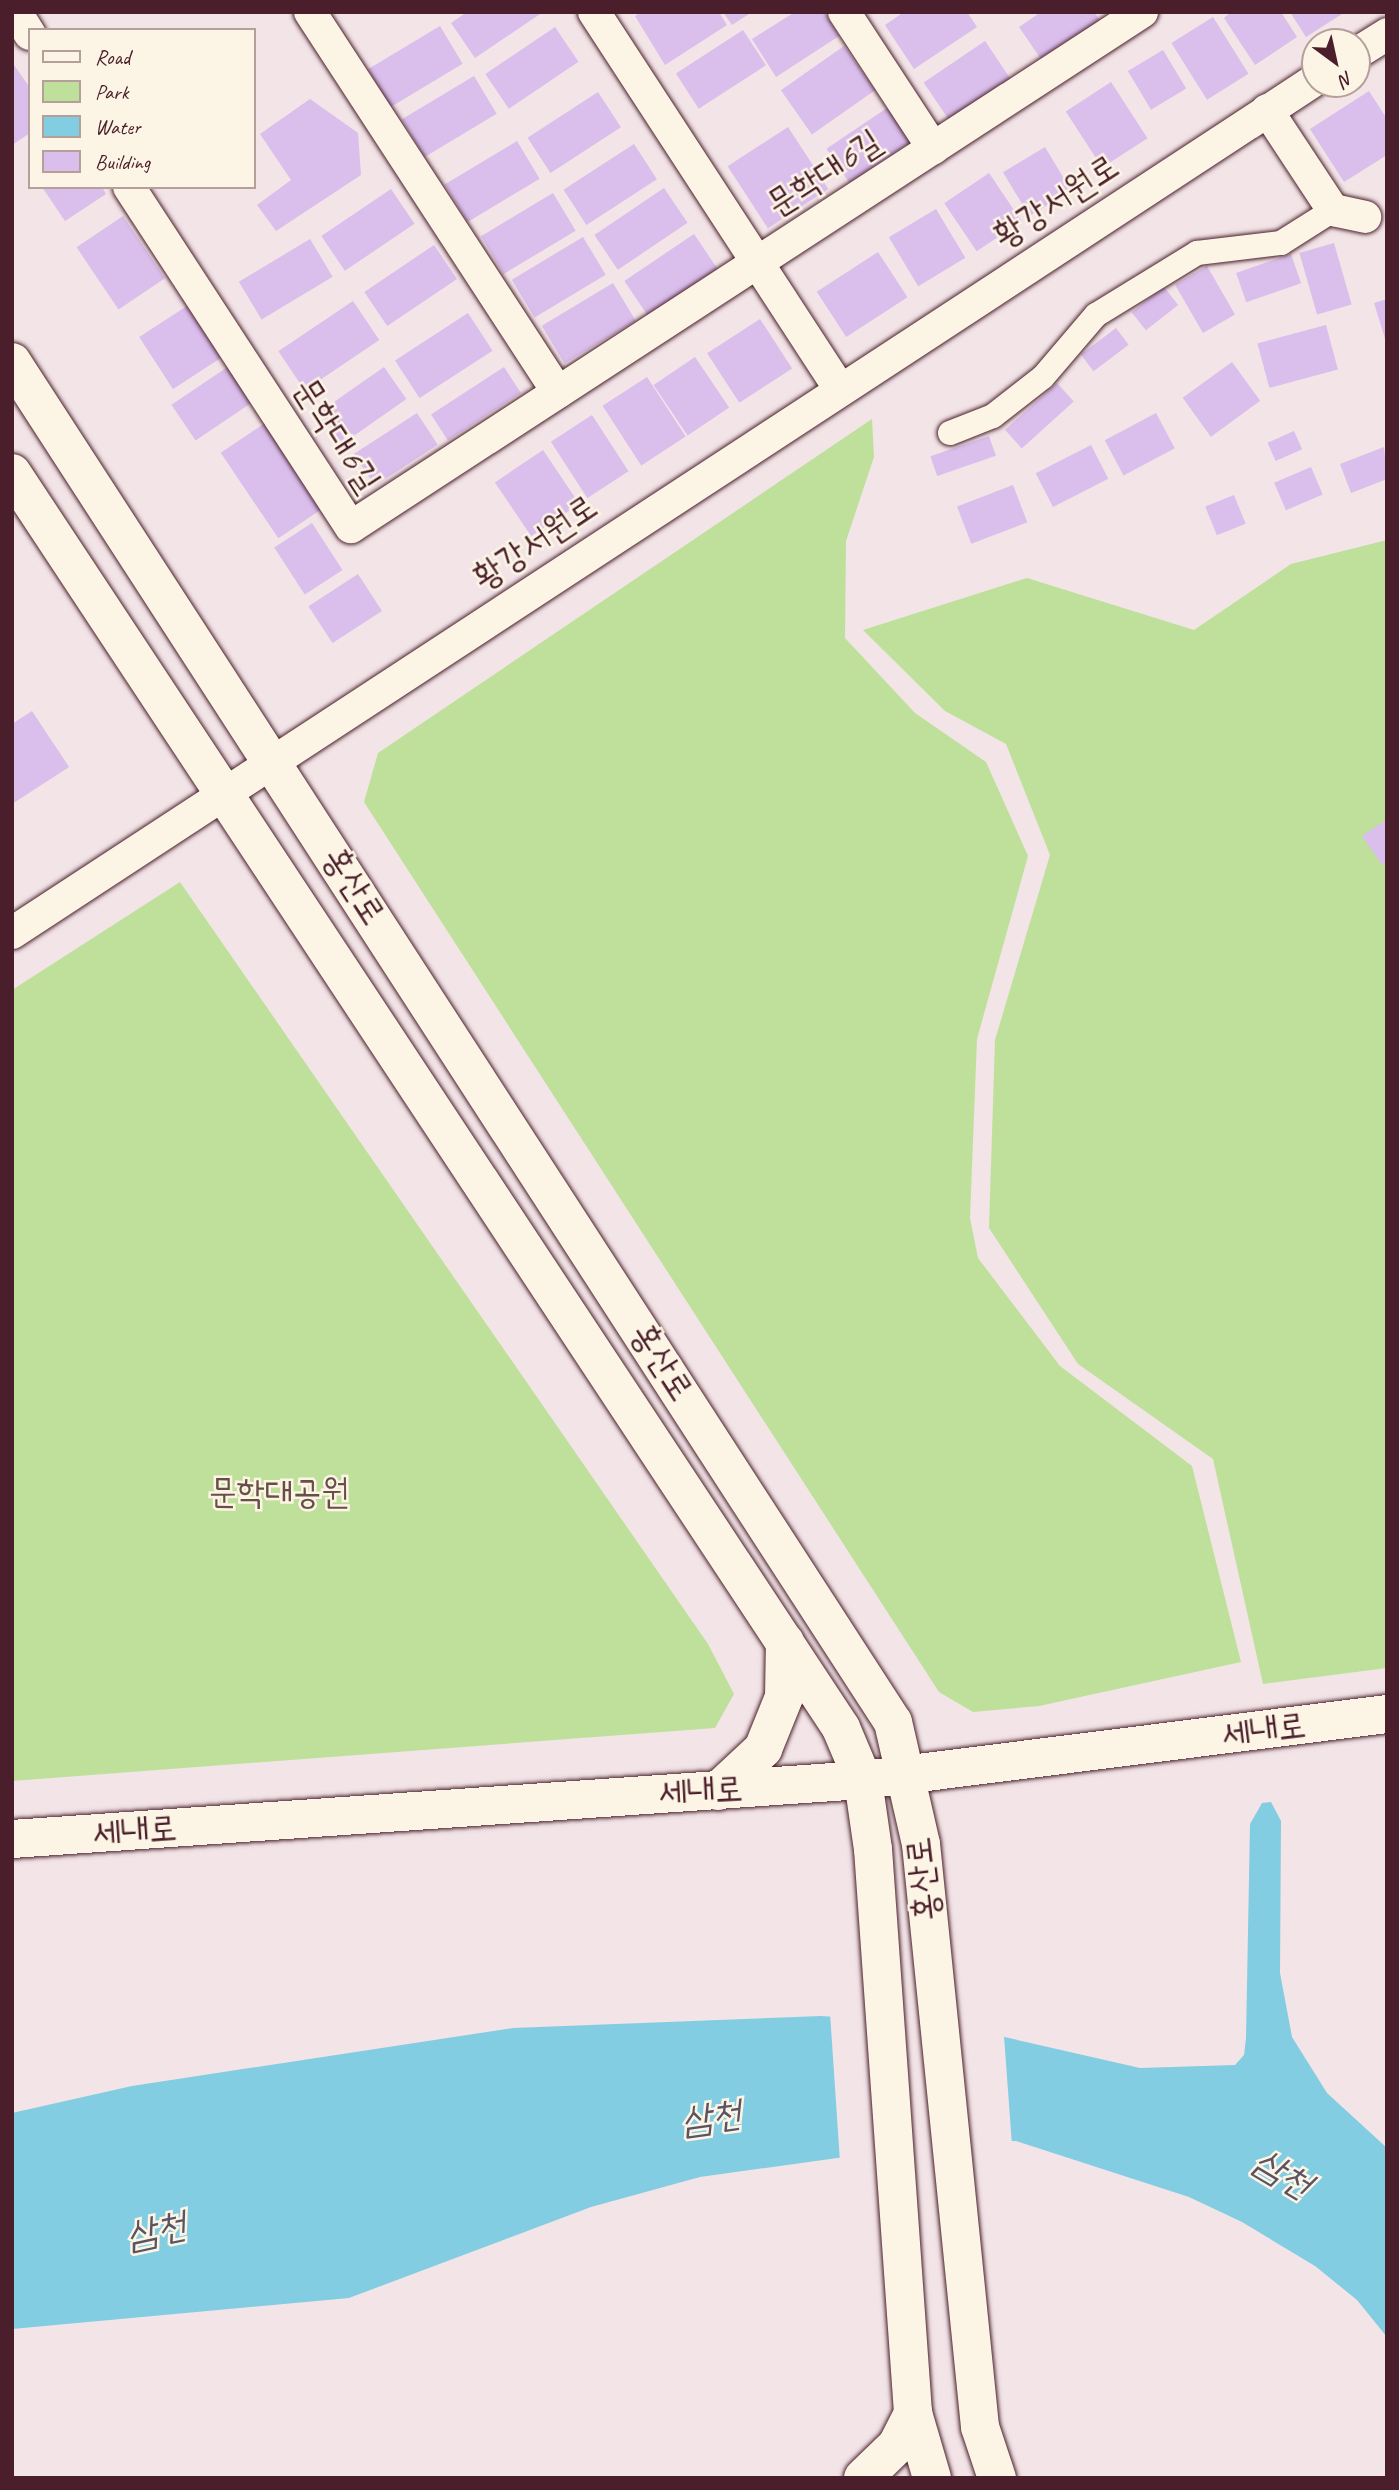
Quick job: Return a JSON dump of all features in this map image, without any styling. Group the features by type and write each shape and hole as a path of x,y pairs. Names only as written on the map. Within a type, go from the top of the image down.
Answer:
{"street":[{"path":"310,12 558,392"},
{"name":"문학대6길","path":"594,12 757,263"},
{"name":"문학대6길","path":"844,12 933,148"},
{"name":"문학대6길","path":"131,189 351,527 933,148 1124,17"},
{"path":"1371,44 1387,34"},
{"name":"황강서원로","path":"12,933 222,797 838,387 1301,89"},
{"path":"1267,110 1334,210"},
{"path":"950,433 993,416 1043,377 1096,315 1196,253 1281,243 1334,210 1380,219"},
{"path":"757,263 838,387"},
{"name":"홍산로","path":"12,362 274,762 893,1721 908,1773 920,1844 980,2427 997,2478"},
{"name":"홍산로","path":"12,473 222,797 841,1728 863,1780 873,1849 913,2413 932,2478"},
{"path":"718,1791 764,1748 784,1697 785,1642"},
{"name":"세내로","path":"12,1839 863,1780 1387,1714"},
{"path":"863,2478 897,2445 913,2413"}],"green space":[{"path":"872,419 874,457 846,541 845,638 915,713 986,762 1028,856 977,1039 970,1218 978,1258 1060,1366 1192,1466 1241,1662 1039,1706 973,1712 939,1692 364,802 378,753"},
{"path":"1387,540 1387,1668 1263,1684 1213,1459 1078,1364 989,1228 995,1040 1050,855 1006,744 945,711 863,630 1027,578 1194,630 1291,564"},
{"name":"문학대공원","path":"180,882 708,1644 734,1694 715,1728 12,1781 12,990"}],"water":[{"name":"삼천","path":"1271,1802 1281,1821 1280,1973 1292,2037 1327,2093 1387,2148 1387,2337 1357,2300 1315,2266 1242,2222 1189,2197 1016,2141 959,2141 700,2177 591,2207 349,2298 12,2329 12,2113 132,2086 513,2028 821,2016 952,2025 1140,2068 1235,2065 1244,2055 1246,2038 1250,1824 1262,1803"}],"pier":[{"path":"830,2013 953,2022 1004,2036 1012,2145 960,2145 840,2162"}],"building":[{"path":"467,12 543,12 475,58 451,23"},
{"path":"641,12 719,12 727,25 665,65 635,16"},
{"path":"723,12 752,12 732,25"},
{"path":"795,12 824,12 839,36 776,77 752,39"},
{"path":"904,12 967,12 977,27 914,69 885,25"},
{"path":"1041,12 1094,12 1102,23 1043,62 1019,27"},
{"path":"1231,12 1281,12 1297,37 1255,65 1224,18"},
{"path":"1290,12 1342,14 1320,28 1301,29"},
{"path":"1213,17 1249,74 1207,100 1171,43"},
{"path":"440,26 463,64 391,107 368,69"},
{"path":"555,27 578,62 509,109 485,74"},
{"path":"743,30 766,65 699,109 676,74"},
{"path":"985,41 1013,82 952,124 924,82"},
{"path":"844,46 875,90 812,134 781,90"},
{"path":"1163,50 1186,89 1151,110 1128,71"},
{"path":"12,62 28,85 28,134 12,145"},
{"path":"474,76 497,114 425,157 402,119"},
{"path":"1111,82 1147,138 1102,168 1066,111"},
{"path":"598,92 621,127 550,173 528,138"},
{"path":"1371,94 1387,119 1387,155 1344,182 1310,129 1358,98 1371,98"},
{"path":"310,99 358,133 361,175 276,231 257,205 291,180 260,134"},
{"path":"887,108 910,142 849,183 826,149"},
{"path":"788,127 828,189 768,228 728,166"},
{"path":"517,141 540,179 468,222 445,184"},
{"path":"634,144 657,179 586,225 564,190"},
{"path":"1045,147 1071,191 1029,216 1003,172"},
{"path":"989,173 1021,221 977,251 944,203"},
{"path":"664,188 687,223 618,270 594,235"},
{"path":"43,189 103,189 106,194 65,221"},
{"path":"391,189 414,224 345,271 321,236"},
{"path":"553,193 576,231 504,274 481,236"},
{"path":"936,209 965,258 918,286 889,237"},
{"path":"123,216 165,278 119,309 77,247"},
{"path":"694,234 717,269 648,316 624,281"},
{"path":"583,237 606,275 535,317 512,280"},
{"path":"310,239 333,277 262,319 239,282"},
{"path":"1334,243 1352,305 1317,314 1299,253"},
{"path":"434,245 457,279 387,326 364,292"},
{"path":"878,252 907,297 846,337 817,292"},
{"path":"1291,254 1301,283 1246,302 1236,273"},
{"path":"1207,266 1235,314 1203,333 1175,284"},
{"path":"613,283 636,321 565,363 542,326"},
{"path":"1164,287 1178,305 1146,330 1132,312"},
{"path":"1387,299 1387,342 1386,342 1374,303"},
{"path":"353,301 379,340 305,390 278,351"},
{"path":"187,306 221,358 173,389 139,337"},
{"path":"468,313 493,351 420,398 395,360"},
{"path":"760,319 792,368 739,403 707,353"},
{"path":"1326,325 1338,369 1269,388 1257,343"},
{"path":"1116,328 1129,345 1093,371 1081,354"},
{"path":"695,357 729,408 688,436 654,385"},
{"path":"1232,362 1260,401 1211,437 1183,398"},
{"path":"232,364 256,400 196,440 171,405"},
{"path":"384,367 406,399 342,444 320,412"},
{"path":"504,367 521,393 448,440 431,414"},
{"path":"647,377 686,437 641,465 603,406"},
{"path":"1057,383 1074,402 1022,448 1005,430"},
{"path":"417,413 438,445 375,486 354,454"},
{"path":"1156,413 1175,448 1124,476 1105,440"},
{"path":"592,415 628,471 587,498 551,442"},
{"path":"268,421 326,506 278,538 221,453"},
{"path":"1294,431 1302,449 1276,461 1268,443"},
{"path":"989,436 996,456 937,476 930,456"},
{"path":"1091,445 1108,479 1053,507 1036,473"},
{"path":"1384,447 1387,479 1351,493 1340,464"},
{"path":"543,450 579,504 531,536 495,482"},
{"path":"1311,467 1323,495 1286,510 1274,483"},
{"path":"1013,485 1027,522 971,544 957,507"},
{"path":"1234,495 1246,524 1217,535 1205,507"},
{"path":"312,523 342,570 305,594 274,548"},
{"path":"358,574 382,611 332,643 309,606"},
{"path":"32,711 69,767 12,804 12,724"},
{"path":"1387,819 1387,861 1382,865 1362,836"}]}
